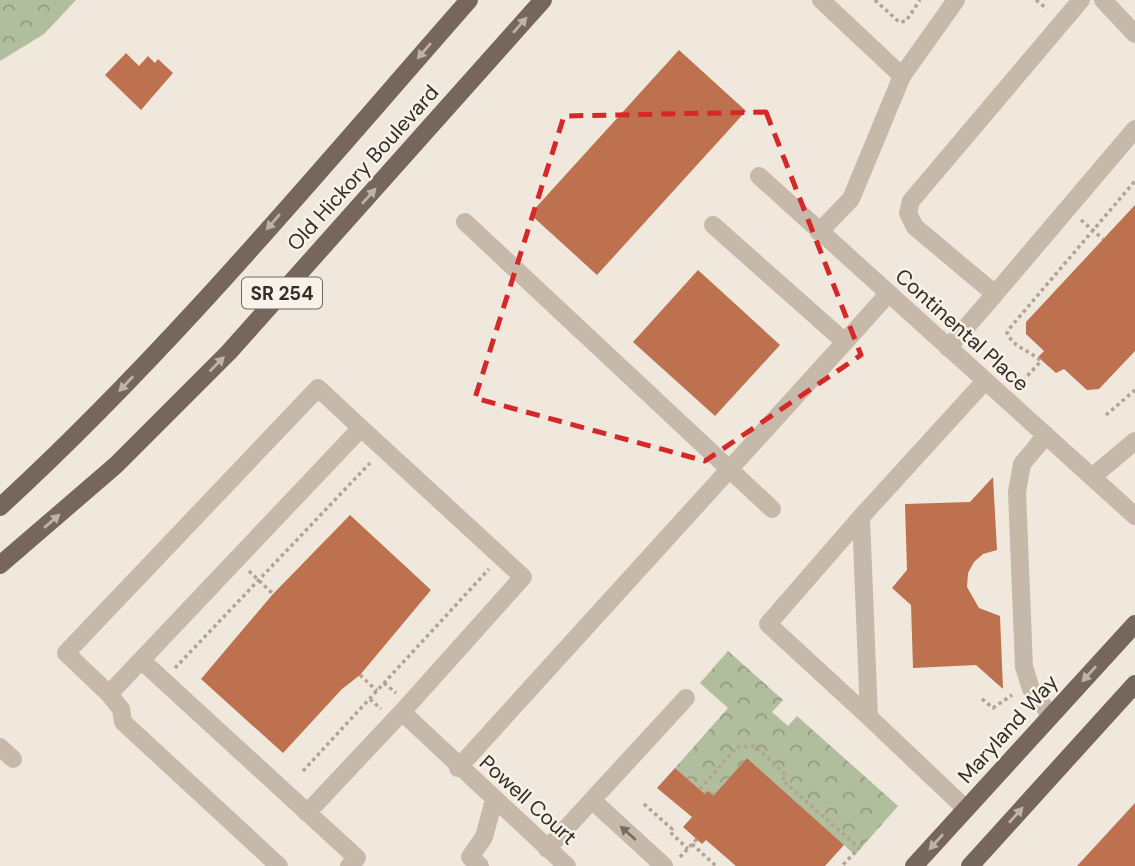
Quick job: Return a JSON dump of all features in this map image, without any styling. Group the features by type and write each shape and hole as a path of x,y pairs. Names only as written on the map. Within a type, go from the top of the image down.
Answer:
{"main road":[{"name":"Old Hickory Boulevard","path":"0,507 83,430 173,334 469,0"},
{"name":"Old Hickory Boulevard","path":"0,565 116,464 229,352 543,0"},
{"name":"Maryland Way","path":"914,866 1135,624"},
{"path":"970,866 1135,684"}],"street":[{"path":"821,0 902,76"},
{"path":"819,232 851,199 902,76 956,0"},
{"path":"995,294 915,227 909,208 911,201 1081,0"},
{"path":"1103,0 1135,34"},
{"path":"948,348 1135,129"},
{"name":"Continental Place","path":"759,176 1135,516"},
{"path":"465,222 772,509"},
{"path":"713,225 845,342"},
{"path":"458,768 888,294"},
{"path":"966,809 768,624 985,381"},
{"path":"279,866 123,722 121,709 109,694 66,653 318,388 523,577 307,813"},
{"path":"109,694 362,428"},
{"path":"1046,435 1022,464 1018,478 1024,667 1028,684 1051,716"},
{"path":"1092,477 1135,441"},
{"path":"862,517 869,717"},
{"path":"141,660 357,858 349,866"},
{"path":"547,849 686,698"},
{"name":"Powell Court","path":"402,712 458,768 566,866"},
{"path":"481,866 470,857 484,837 494,800"},
{"path":"592,800 664,866"}],"path":[{"path":"875,0 899,22 906,21 920,0"},
{"path":"1006,400 1041,360 1028,349 1013,342 1007,333 1009,329 1135,181"},
{"path":"1068,209 1103,239"},
{"path":"1106,415 1135,390"},
{"path":"163,681 384,449"},
{"path":"303,771 501,556"},
{"path":"236,560 273,594"},
{"path":"360,675 377,691"},
{"path":"982,699 993,708 1028,684"},
{"path":"700,789 737,747 755,746 786,775 782,780 859,848 842,866"},
{"path":"644,804 672,829 670,832 688,849"},
{"path":"672,866 697,839"},
{"path":"692,844 716,866"}],"highlighted area":[{"path":"766,112 861,355 705,461 475,398 564,116"}],"green space":[{"path":"0,0 76,0 44,34 0,61"},
{"path":"728,651 783,700 772,712 788,726 797,716 898,806 855,855 747,758 713,796 705,794 675,768 728,708 700,683"}],"building":[{"path":"679,50 746,111 597,275 530,214"},
{"path":"126,53 139,66 148,56 155,63 158,59 173,73 141,110 105,75"},
{"path":"1135,205 1135,351 1099,389 1087,390 1064,369 1056,373 1038,357 1044,351 1026,334 1026,322"},
{"path":"698,270 780,345 715,416 633,342"},
{"path":"993,477 997,550 983,554 974,562 968,573 967,587 979,608 1000,616 1003,689 976,665 913,668 911,605 892,588 907,570 905,504 970,502"},
{"path":"350,515 431,590 360,675 342,689 283,753 201,679 273,594"},
{"path":"747,758 844,845 825,866 736,866 706,840 702,844 683,827 692,817 657,788 675,768 705,794 707,791 713,796"},
{"path":"1135,803 1135,866 1077,866"}]}
